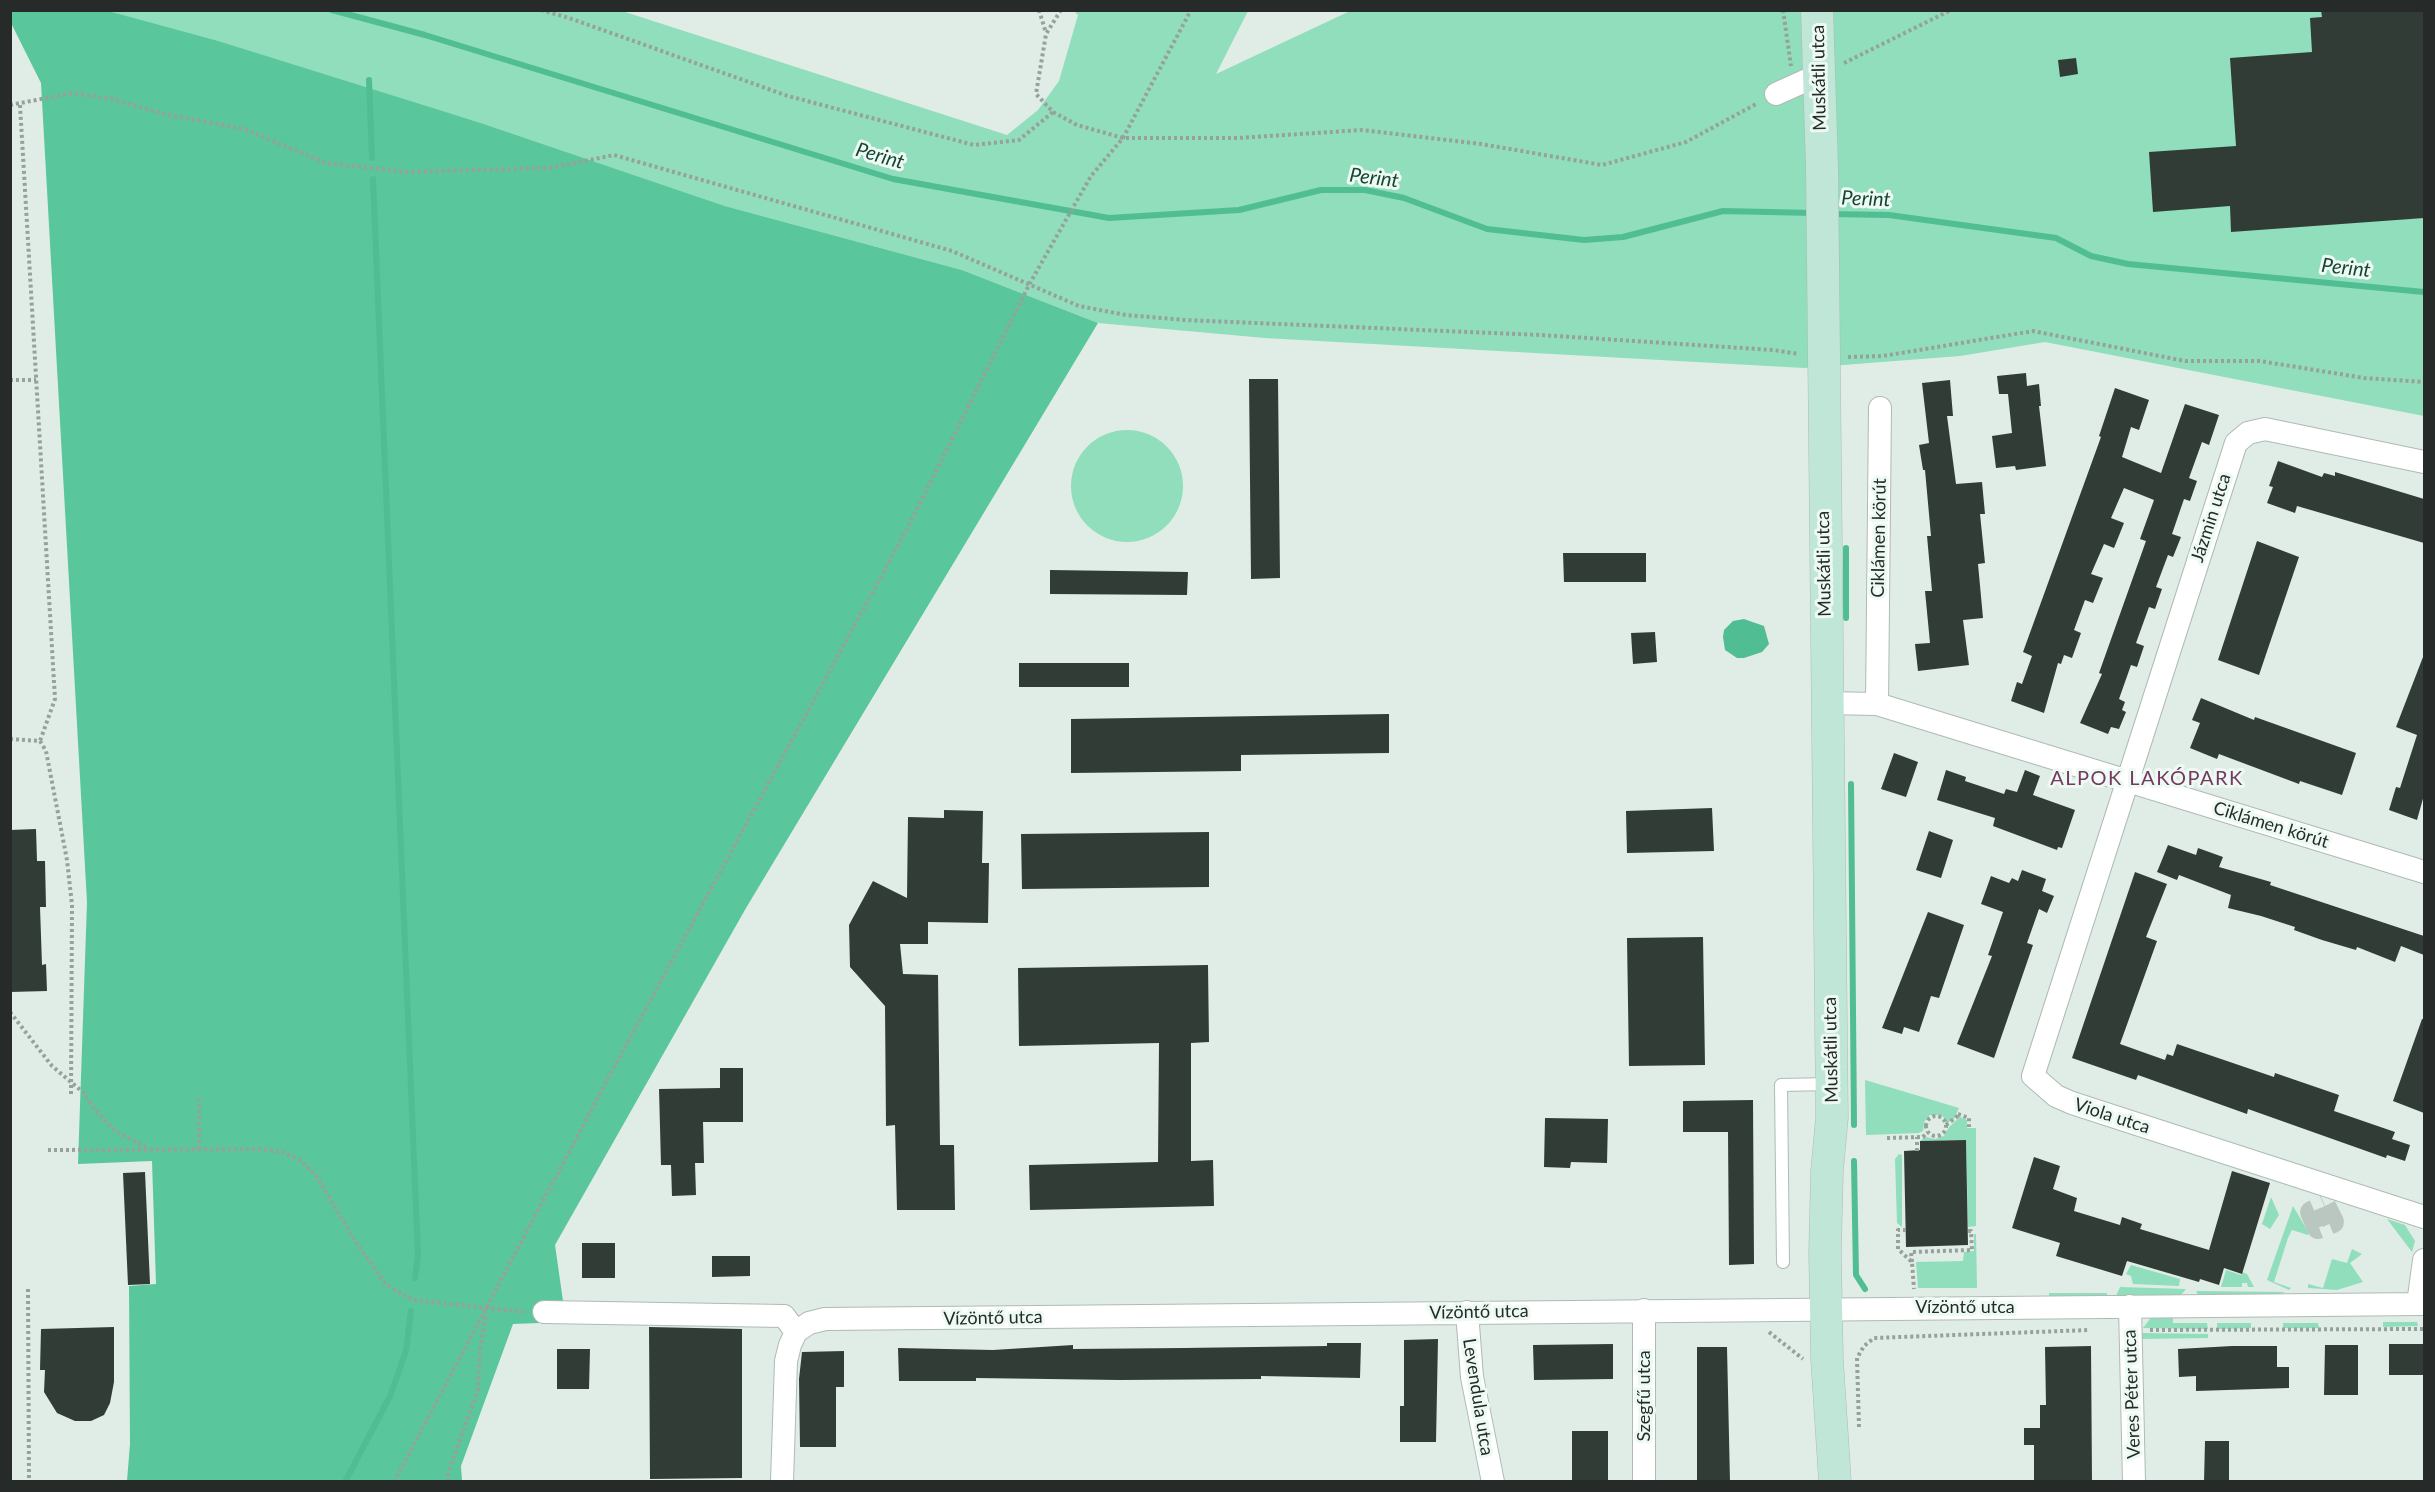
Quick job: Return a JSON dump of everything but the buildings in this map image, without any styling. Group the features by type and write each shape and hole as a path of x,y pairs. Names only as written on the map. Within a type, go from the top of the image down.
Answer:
{"main road":[{"name":"Muskátli utca","path":"1817,10 1822,166 1822,357 1832,1117 1841,1185 1835,1308 1845,1421 1837,1482"}],"street":[{"path":"1776,94 1818,75"},
{"name":"Ciklámen körút","path":"1877,704 1880,408"},
{"name":"Jázmin utca","path":"2127,781 2236,443 2248,434 2265,429 2424,462"},
{"name":"Ciklámen körút","path":"1826,703 1877,704 2424,872"},
{"name":"Viola utca","path":"2127,781 2033,1076 2056,1096 2072,1103 2424,1216"},
{"path":"2421,1304 2424,1260"},
{"name":"Vízöntő utca","path":"796,1332 809,1323 825,1319 2421,1304"},
{"name":"Veres Péter utca","path":"2130,1306 2133,1482"},
{"name":"Szegfű utca","path":"1644,1310 1644,1482"},
{"path":"544,1312 783,1316 796,1332 786,1361 782,1482"},
{"name":"Levendula utca","path":"1467,1312 1472,1377 1493,1482"}],"lane":[{"path":"1783,1262 1781,1085 1832,1084"}],"path":[{"path":"541,10 788,96 974,145 1019,140 1053,112"},
{"path":"1040,10 1046,34"},
{"path":"1061,10 1046,34 1036,94 1053,112 1077,125 1123,138 1238,138 1362,130 1481,144 1602,165 1686,142 1776,94"},
{"path":"394,1482 624,1047 908,527 1030,283 1091,176 1123,138 1191,10"},
{"path":"1818,75 1951,10"},
{"path":"10,105 20,105 73,93 112,99 164,114 244,129 326,163 405,172 550,168 614,155 952,251 1030,283 1078,306 1126,315 1184,320 1542,335 1773,350 1822,357 1883,356 2033,331 2185,361 2259,361 2364,378 2424,382"},
{"path":"20,105 55,699 40,741"},
{"path":"10,380 36,380"},
{"path":"10,739 40,741"},
{"path":"40,741 46,751 67,860 72,905 71,1095"},
{"path":"10,1012 52,1066 84,1093 92,1106 115,1131 147,1148"},
{"path":"199,1098 199,1149"},
{"path":"1946,1125 1951,1124 1959,1115 1969,1118 1969,1127"},
{"path":"1887,1138 1923,1137 1927,1132 1926,1122 1934,1116 1941,1117 1946,1125 1945,1131 1940,1136 1932,1136 1927,1132"},
{"path":"1917,1137 1917,1150"},
{"path":"48,1150 147,1148 260,1149 282,1152 300,1160 316,1175 352,1236 386,1285 413,1300 486,1309 544,1312"},
{"path":"1906,1230 1898,1230 1898,1249 1912,1262"},
{"path":"1914,1308 1911,1252 1972,1250 1971,1231 1968,1231"},
{"path":"27,1289 29,1482"},
{"path":"448,1482 448,1473 478,1390 480,1350 486,1309"},
{"path":"1859,1433 1857,1358 1864,1346 1874,1338 2131,1330 2424,1329"},
{"path":"1769,1332 1804,1359 1809,1359"}],"shaded area":[{"path":"11,11 108,11 218,41 484,124 725,206 962,270 1098,323 746,908 555,1245 566,1322 513,1324 461,1466 462,1481 127,1481 130,1444 129,1286 156,1284 152,1161 78,1164 87,902 41,83 11,23"},
{"path":"108,11 622,11 1007,135 1038,110 1059,81 1078,15 1074,11 1248,11 1216,74 1350,11 2424,11 2424,416 2045,342 1960,356 1804,368 1265,338 1098,323 962,270 725,206 484,124"},
{"path":"1127,430 1149,434 1167,446 1179,464 1183,486 1179,508 1167,526 1149,538 1127,542 1105,538 1087,526 1075,508 1071,486 1075,464 1087,446 1105,434"},
{"path":"1744,619 1764,626 1769,644 1762,652 1737,658 1725,650 1724,630 1733,621"},
{"path":"1865,1080 1959,1108 1954,1119 1947,1123 1942,1115 1930,1115 1924,1122 1923,1131 1919,1133 1866,1135"},
{"path":"1960,1117 1967,1120 1967,1128 1976,1128 1976,1226 1968,1227 1966,1140 1920,1141 1926,1137 1935,1139 1944,1136 1949,1127"},
{"path":"1899,1154 1902,1155 1902,1227 1897,1223 1895,1159"},
{"path":"2271,1197 2279,1215 2270,1229 2262,1224"},
{"path":"2293,1206 2309,1233 2308,1235 2292,1230 2288,1238 2274,1282 2291,1288 2289,1290 2267,1280"},
{"path":"2387,1219 2405,1225 2415,1241 2412,1252"},
{"path":"1974,1234 1976,1234 1977,1288 1918,1288 1916,1262 1963,1261 1964,1252 1974,1251"},
{"path":"2352,1249 2362,1254 2350,1263 2363,1282 2337,1290 2308,1288 2308,1284 2323,1288 2332,1259 2347,1263"},
{"path":"2131,1265 2180,1279 2179,1286 2133,1284 2131,1276 2126,1274"},
{"path":"2226,1270 2241,1275 2242,1272 2247,1274 2254,1287 2248,1287 2247,1283 2242,1283 2242,1287 2221,1287"},
{"path":"2120,1287 2186,1289 2180,1296 2116,1296"},
{"path":"2196,1291 2286,1292 2274,1295 2198,1295"},
{"path":"2049,1293 2107,1293 2107,1297 2049,1297"},
{"path":"2153,1315 2173,1316 2173,1323 2207,1323 2208,1329 2143,1328"},
{"path":"2383,1322 2417,1322 2418,1326 2383,1327"},
{"path":"2217,1323 2251,1323 2251,1328 2217,1329"},
{"path":"2283,1323 2318,1323 2319,1328 2283,1328"},
{"path":"2142,1333 2208,1334 2208,1338 2140,1339"}],"waterway":[{"name":"Perint","path":"332,10 425,35 893,179 1109,218 1239,210 1321,190 1365,190 1404,198 1487,229 1584,240 1623,237 1723,211 1814,213"},
{"path":"369,80 372,158"},
{"path":"373,179 418,1256 415,1278"},
{"name":"Perint","path":"1830,214 1889,215 2056,238 2091,256 2128,264 2424,292"},
{"path":"1846,548 1846,618"},
{"path":"1851,784 1854,1125"},
{"path":"1854,1161 1856,1275 1865,1289"},
{"path":"345,1482 390,1396 406,1351 411,1311"}],"tunnel":[{"path":"2325,1206 2333,1222 2318,1228 2311,1212 2325,1206"}],"district":[{"name":"ALPOK LAKÓPARK","path":"2147,779"}]}
